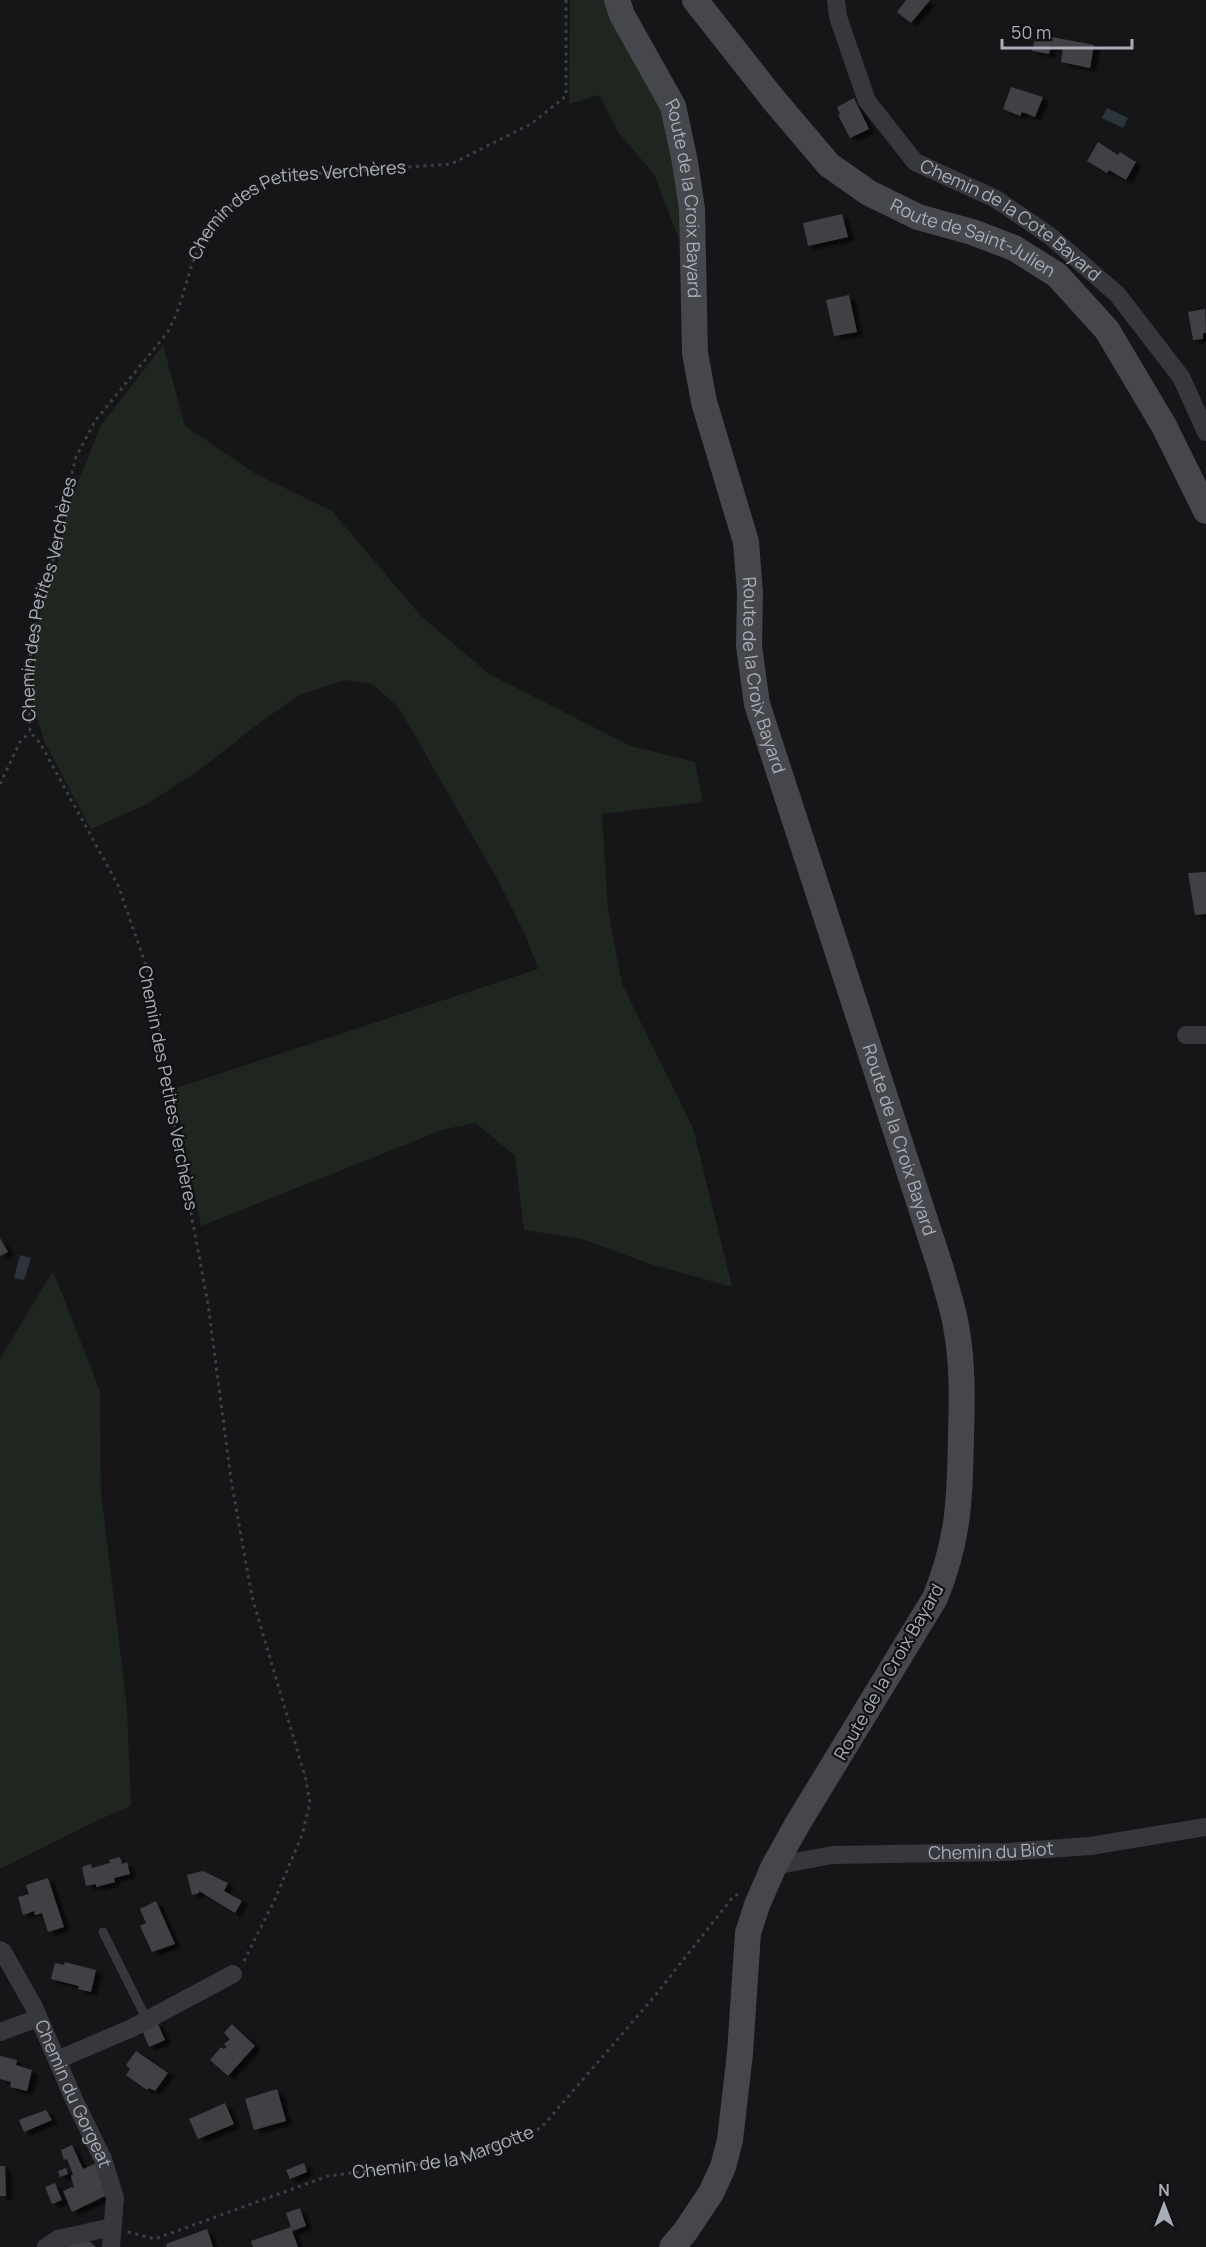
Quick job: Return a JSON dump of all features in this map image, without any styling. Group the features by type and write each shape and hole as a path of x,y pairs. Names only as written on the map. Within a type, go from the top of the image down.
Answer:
{"main road":[{"name":"Route de la Croix Bayard","path":"617,0 622,15 674,106 686,162 692,209 694,329 699,379 746,542 750,593 750,646 757,704 940,1269 956,1323 961,1355 962,1388 960,1500 954,1544 946,1570 935,1598 774,1866 757,1905 748,1933 740,2053 730,2140 723,2167 711,2193 672,2247"},
{"name":"Route de Saint-Julien","path":"695,0 772,99 829,165 868,193 918,217 972,232 1014,248 1057,276 1107,330 1164,426 1206,511"}],"street":[{"name":"Chemin de la Cote Bayard","path":"836,0 838,17 867,100 915,162 996,199 1050,236 1117,294 1180,377 1206,432"},
{"path":"1186,1035 1206,1035"},
{"name":"Chemin du Biot","path":"774,1866 832,1855 1007,1852 1090,1846 1206,1827"},
{"name":"Chemin du Gorgeat","path":"0,1950 38,2018 103,2159 115,2198 111,2247"},
{"path":"57,2060 147,2020 233,1974"},
{"path":"0,2032 38,2018"},
{"path":"46,2247 58,2239 112,2227"}],"lane":[{"path":"103,1932 147,2020"}],"path":[{"name":"Chemin des Petites Verchères","path":"233,1974 247,1956 275,1899 302,1835 309,1803 306,1780 252,1597 231,1479 208,1304 172,1112 151,980 118,885 40,743 30,732 28,675 38,602 54,558 62,512 76,457 95,421 167,333 176,318 198,247 212,224 240,198 266,181 281,176 451,164 531,124 566,96 566,0"},
{"path":"0,784 20,742 30,732"},
{"name":"Chemin de la Margotte","path":"112,2227 155,2240 328,2176 460,2159 541,2128 654,1997 732,1898 741,1892"}],"shaded area":[{"path":"570,0 609,0 655,96 672,146 677,172 680,203 679,240 654,174 618,132 599,95 569,104"},
{"path":"1107,108 1128,118 1123,128 1102,118"},
{"path":"163,345 185,426 256,474 332,511 420,615 489,674 631,746 695,762 703,802 602,814 608,910 622,984 693,1128 732,1287 650,1264 582,1239 524,1230 515,1156 476,1123 445,1129 201,1226 173,1089 538,969 526,937 499,882 399,708 372,684 344,680 299,695 201,769 147,804 91,829 45,743 33,706 34,661 40,612 56,569 72,497 101,425"},
{"path":"20,1255 31,1258 24,1280 14,1278"},
{"path":"53,1271 100,1391 101,1492 127,1708 131,1806 0,1869 0,1359"}],"building":[{"path":"906,0 930,0 911,23 897,12"},
{"path":"1036,34 1094,45 1090,68 1061,62 1063,48 1051,46 1049,54 1032,51"},
{"path":"1011,87 1043,97 1035,117 1022,112 1020,116 1003,109"},
{"path":"854,98 869,129 850,138 838,115 840,114 837,107"},
{"path":"1098,142 1118,155 1120,152 1136,162 1126,180 1109,170 1107,173 1087,161"},
{"path":"842,214 848,237 808,246 803,223"},
{"path":"849,295 857,332 834,336 826,300"},
{"path":"1205,309 1206,333 1203,333 1203,339 1193,340 1188,312"},
{"path":"1206,872 1206,914 1195,915 1188,873"},
{"path":"0,1238 8,1252 0,1256"},
{"path":"120,1857 122,1864 127,1862 130,1874 114,1878 115,1882 96,1887 96,1884 86,1886 82,1867 91,1864 92,1868 110,1863 109,1860"},
{"path":"203,1871 228,1883 224,1891 242,1901 235,1913 199,1891 192,1895 187,1875"},
{"path":"48,1878 64,1927 48,1932 42,1913 35,1915 34,1911 23,1915 18,1897 29,1894 26,1885"},
{"path":"156,1901 175,1944 152,1952 140,1926 146,1923 140,1909"},
{"path":"65,1962 96,1970 91,1992 78,1989 79,1986 51,1979 55,1963 64,1965"},
{"path":"157,2022 165,2040 149,2047 142,2030"},
{"path":"232,2024 255,2046 228,2076 210,2060 221,2047 224,2049 227,2047 224,2044 230,2039 224,2033"},
{"path":"136,2051 168,2073 155,2091 149,2088 147,2090 126,2075 130,2069 126,2065"},
{"path":"0,2056 17,2060 16,2065 32,2070 27,2091 10,2087 11,2082 0,2079"},
{"path":"277,2089 286,2121 254,2130 245,2099"},
{"path":"225,2103 234,2124 198,2139 189,2119"},
{"path":"46,2110 52,2120 24,2132 19,2120"},
{"path":"72,2145 83,2169 99,2162 111,2193 72,2212 63,2191 74,2188 71,2176 73,2174 61,2150"},
{"path":"304,2163 307,2172 290,2179 286,2170"},
{"path":"0,2166 5,2166 6,2196 0,2196"},
{"path":"66,2168 68,2174 60,2177 58,2171"},
{"path":"55,2183 62,2200 52,2204 45,2187"},
{"path":"300,2208 306,2226 292,2231 298,2247 253,2247 251,2241 291,2227 286,2213"},
{"path":"207,2229 213,2247 167,2247 166,2244"},
{"path":"83,2240 89,2241 96,2247 65,2247"}]}
